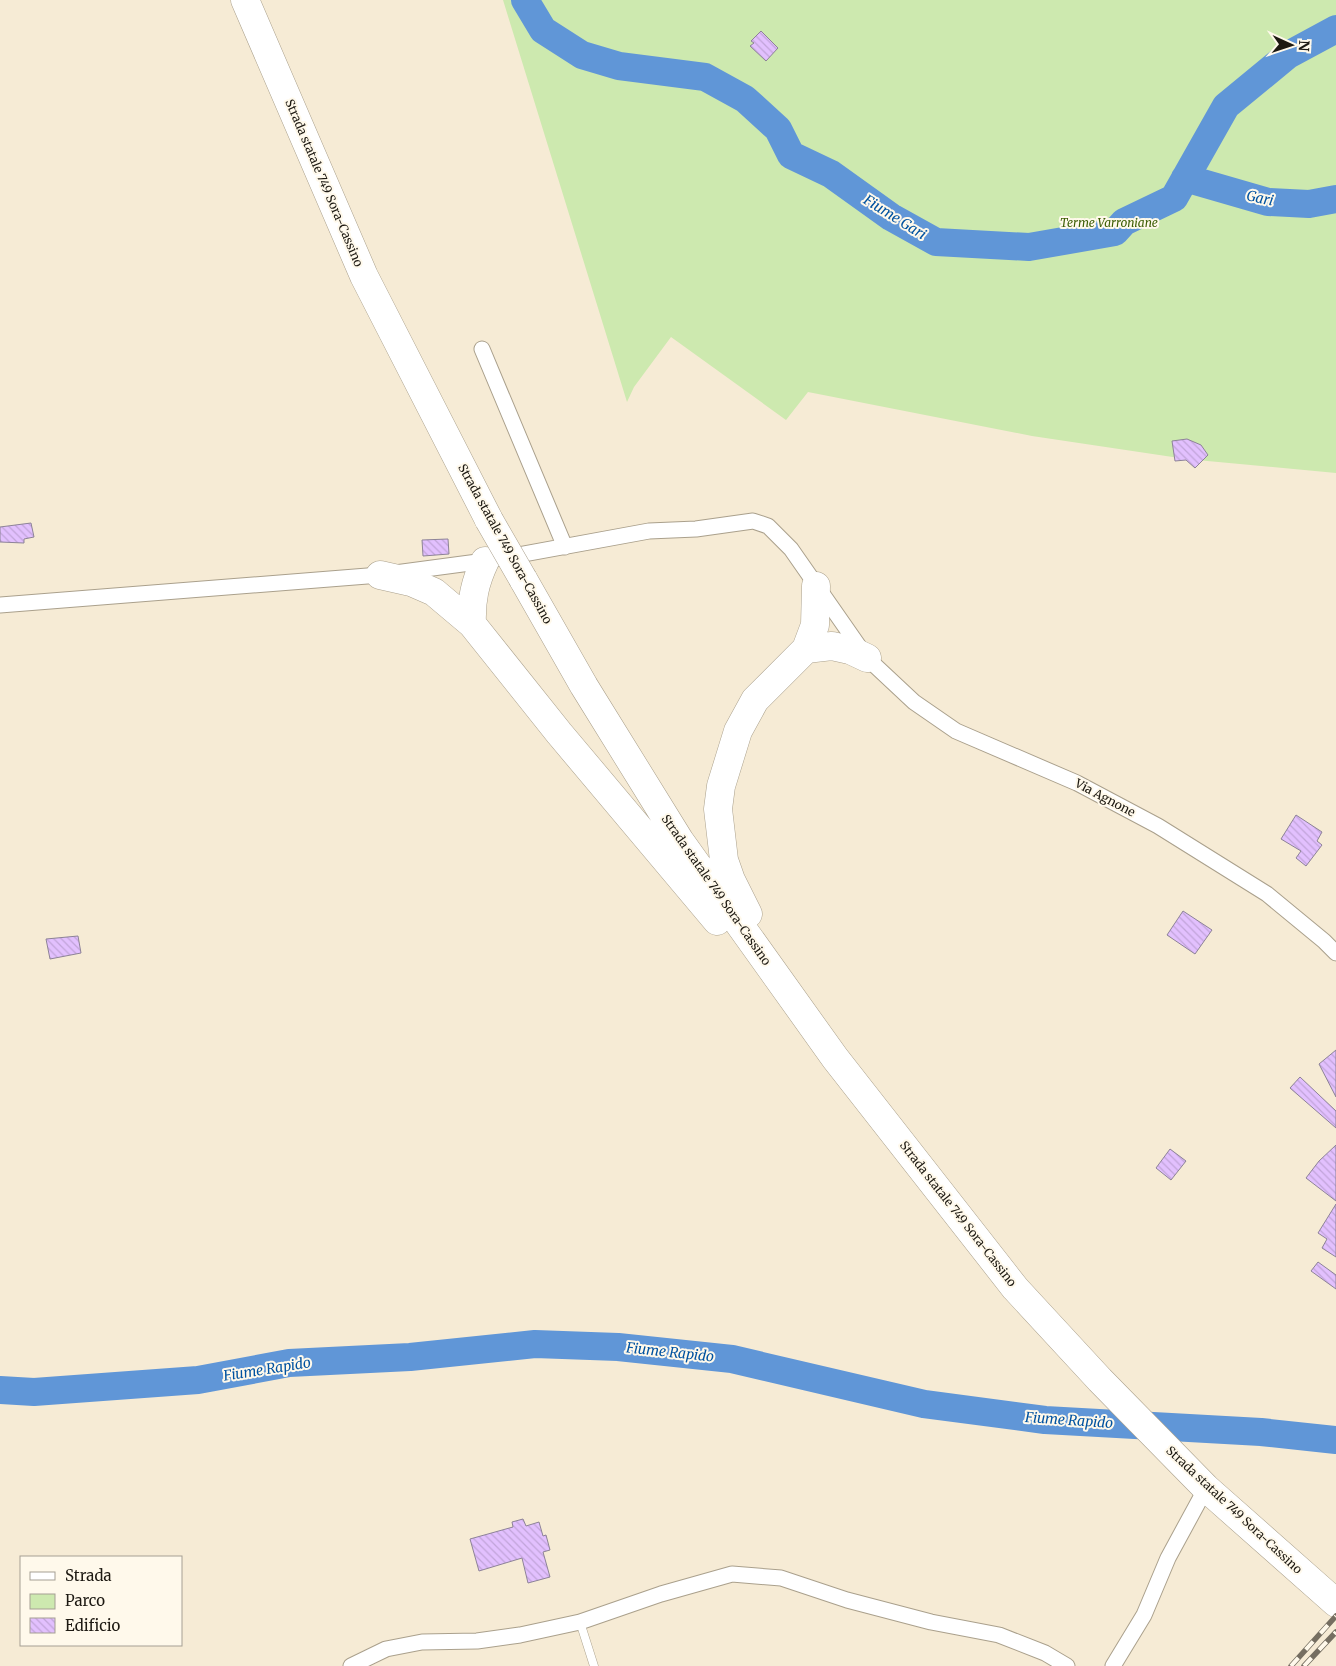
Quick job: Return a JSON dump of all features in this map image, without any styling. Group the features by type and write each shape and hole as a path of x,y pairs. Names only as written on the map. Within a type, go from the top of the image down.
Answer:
{"highway":[{"name":"Strada statale 749 Sora-Cassino","path":"245,0 364,276 489,520 584,686 680,842 835,1058 1015,1288 1100,1380 1206,1488 1336,1604"},
{"path":"472,624 474,591 485,561"},
{"path":"380,576 411,582 434,592 472,624 666,861 835,1058"},
{"path":"816,586 815,625 806,649 755,700 738,732 729,758 721,786 718,809 724,860 742,903 835,1058"},
{"path":"806,649 832,646 850,650 867,658"}],"street":[{"path":"482,349 565,547"},
{"name":"Via Agnone","path":"0,605 380,576 485,561 648,531 696,528 753,521 768,526 790,549 867,658 914,702 956,730 1077,783 1158,826 1267,894 1336,953"},
{"path":"1113,1666 1144,1615 1168,1558 1206,1488"},
{"path":"351,1666 386,1649 422,1642 477,1641 520,1635 580,1622 661,1594 732,1574 781,1578 847,1600 931,1622 999,1635 1046,1653 1067,1666"}],"lane":[{"path":"580,1622 594,1666"}],"green space":[{"name":"Terme Varroniane","path":"503,0 1336,0 1336,473 1186,459 1032,436 808,392 786,420 671,337 634,387 627,402"}],"building":[{"path":"761,31 778,48 766,61 750,46 754,43 751,41"},
{"path":"1187,439 1201,445 1208,455 1195,468 1186,460 1175,461 1172,441"},
{"path":"31,523 34,537 24,539 24,543 0,542 0,527"},
{"path":"448,539 449,554 423,556 422,540"},
{"path":"1296,815 1322,832 1317,841 1322,845 1306,866 1296,858 1301,851 1281,839"},
{"path":"1183,911 1212,930 1195,954 1167,935"},
{"path":"78,936 81,953 50,959 46,939"},
{"path":"1336,1050 1336,1097 1319,1064"},
{"path":"1300,1077 1336,1111 1336,1128 1290,1088"},
{"path":"1336,1145 1336,1201 1306,1178 1319,1161"},
{"path":"1170,1149 1186,1161 1171,1180 1156,1168"},
{"path":"1336,1204 1336,1257 1322,1248 1327,1239 1318,1233"},
{"path":"1318,1262 1336,1275 1336,1289 1311,1271"},
{"path":"523,1519 526,1526 539,1522 543,1536 546,1535 550,1550 543,1552 550,1577 528,1583 522,1558 479,1571 470,1539 513,1527 512,1522"}],"waterway":[{"name":"Fiume Gari","path":"525,0 543,30 582,55 619,66 705,77 745,99 778,129 791,155 831,174 891,217 936,242 1029,247 1115,232 1124,222 1174,198 1226,106 1288,55 1336,29"},
{"name":"Gari","path":"1185,178 1268,202 1309,204 1336,199"},
{"name":"Fiume Rapido","path":"0,1390 34,1392 198,1380 289,1363 410,1357 535,1344 618,1347 732,1359 924,1404 1045,1420 1261,1432 1336,1440"}],"railway":[{"path":"1291,1666 1336,1616"},
{"path":"1304,1666 1336,1632"}]}
